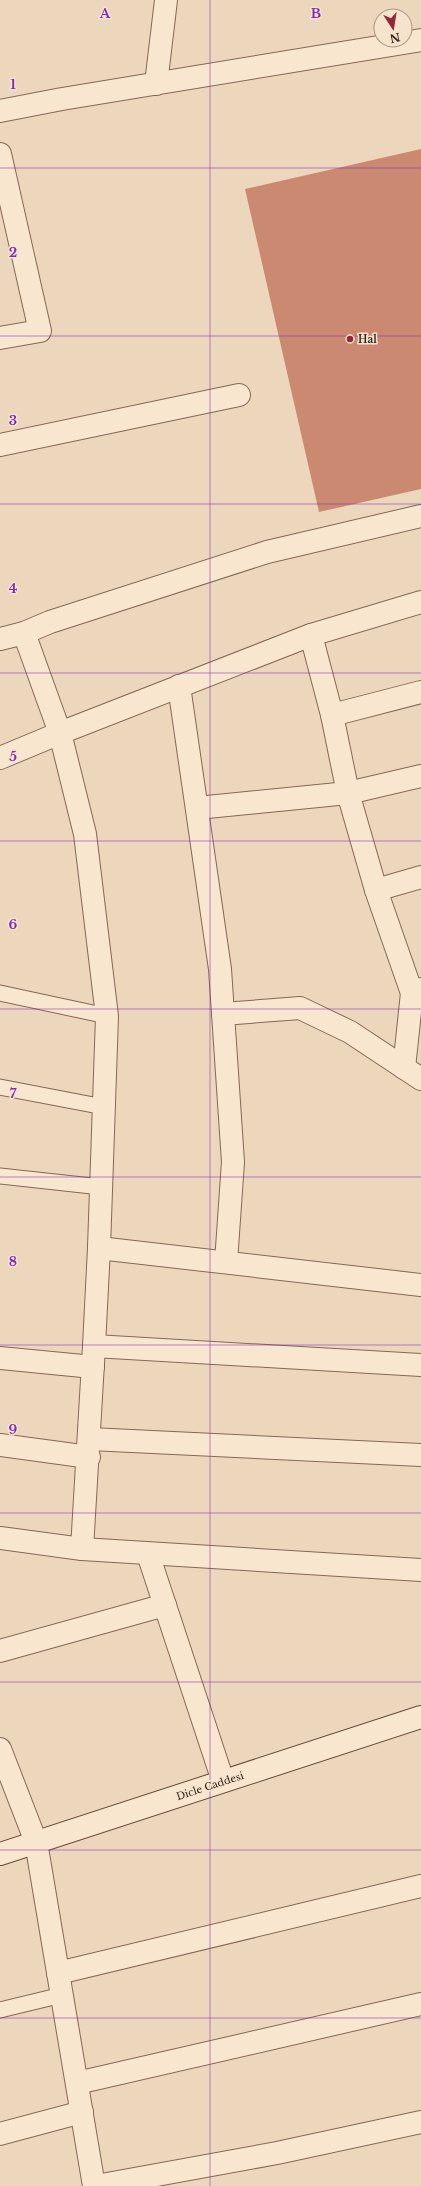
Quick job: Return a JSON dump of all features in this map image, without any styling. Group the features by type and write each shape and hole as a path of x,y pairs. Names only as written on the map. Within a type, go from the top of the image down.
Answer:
{"street":[{"path":"156,84 166,0"},
{"path":"0,112 62,99 421,40"},
{"path":"0,154 8,231 40,331 0,338"},
{"path":"0,445 240,395"},
{"path":"0,639 24,633 50,622 267,552 421,516"},
{"path":"0,758 311,635 421,602"},
{"path":"24,633 60,733 85,834 107,1016 94,1357 82,1549"},
{"path":"311,635 332,715 348,793 376,890 416,991 413,1073"},
{"path":"179,686 220,969 233,1162 226,1262"},
{"path":"332,715 421,692"},
{"path":"196,808 348,793 421,776"},
{"path":"376,890 421,877"},
{"path":"223,1014 300,1008 350,1032 413,1073"},
{"path":"99,1248 421,1285"},
{"path":"0,1358 94,1357 421,1365"},
{"path":"0,1445 421,1454"},
{"path":"0,1538 82,1549 421,1570"},
{"path":"148,1554 224,1781"},
{"path":"0,1651 165,1605"},
{"name":"Dicle Caddesi","path":"0,1854 421,1718"},
{"path":"0,1749 36,1842 95,2186 277,2153 421,2122"},
{"path":"58,1973 421,1886"},
{"path":"77,2083 421,2004"},
{"path":"0,2134 82,2112"}],"lane":[{"path":"0,993 107,1016"},
{"path":"0,1087 104,1107"},
{"path":"0,1176 101,1187"},
{"path":"0,2010 62,1995"}],"building":[{"name":"Hal","path":"421,149 421,489 319,512 245,189"}],"place":[{"name":"Hal","path":"350,339"}]}
